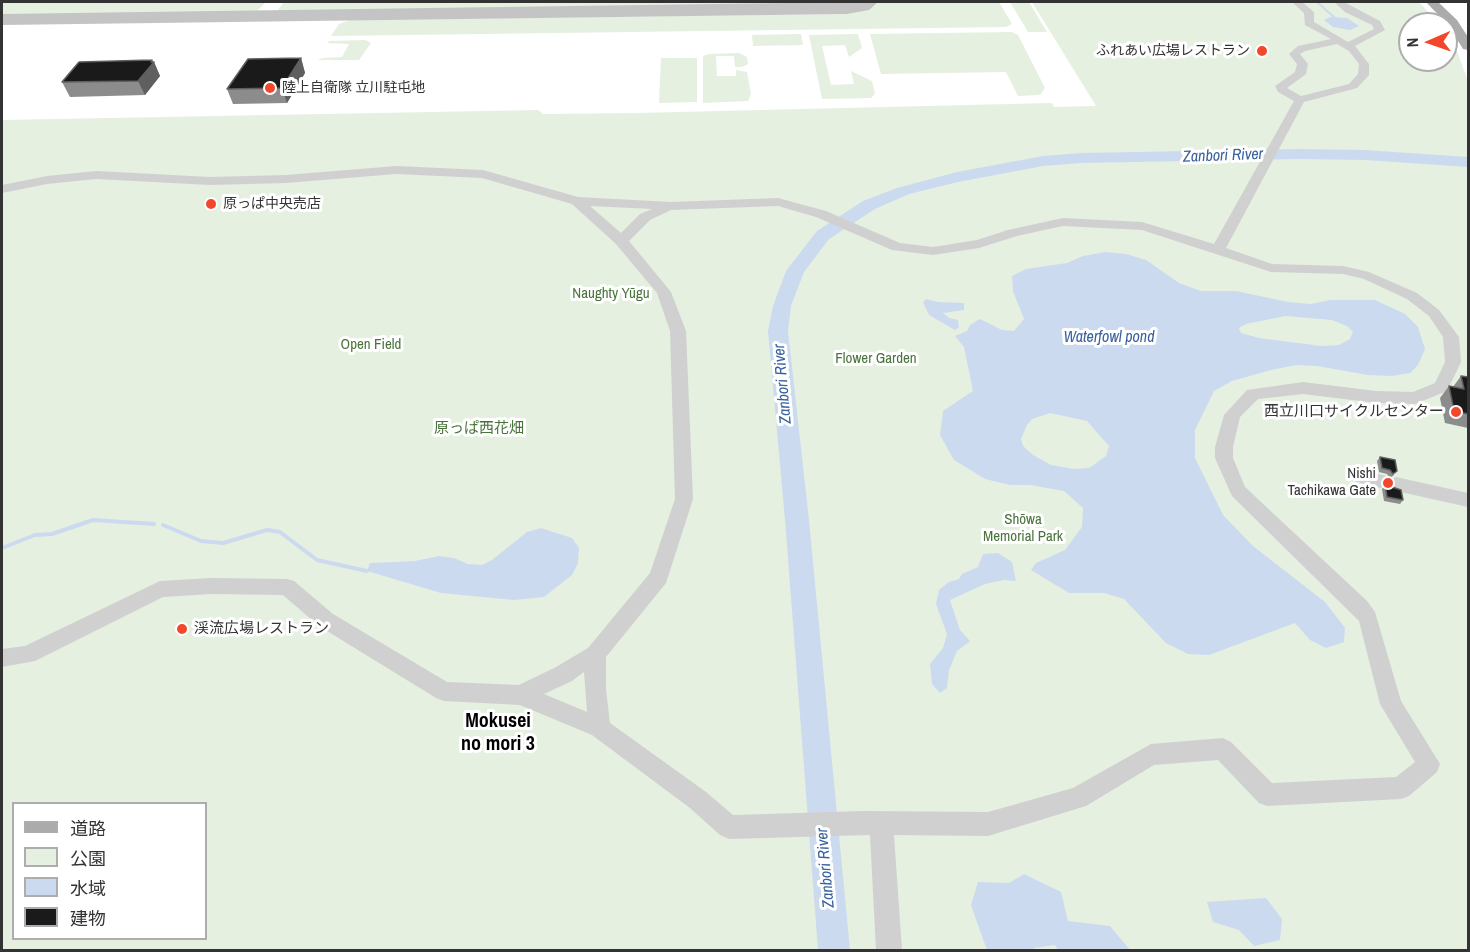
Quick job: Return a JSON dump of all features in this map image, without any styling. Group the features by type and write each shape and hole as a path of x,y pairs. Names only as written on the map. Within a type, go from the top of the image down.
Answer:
{"main road":[{"path":"1432,2 1453,23 1468,46"},
{"path":"1441,2 1468,31"}],"street":[{"path":"1297,2 1309,12 1309,22 1344,43 1364,64 1363,75 1353,87 1300,100 1282,90 1281,86 1300,75 1303,64 1294,54 1302,48 1344,43 1380,30 1376,23 1349,10 1340,2"},
{"path":"1218,249 1245,196 1300,100"},
{"path":"2,189 47,180 96,175 210,181 396,170 483,174 577,201 671,206 778,202 824,216 897,247 933,251 979,244 1013,233 1063,222 1142,226 1271,268 1343,270 1369,276 1419,301 1434,313 1451,337 1453,362 1441,387 1415,398 1376,398 1303,388 1253,394 1232,416 1224,447 1224,458 1238,490 1360,607 1368,618 1391,704 1430,764 1401,788 1267,795 1223,749 1151,755 1078,798 988,824 882,823 729,827 698,800 600,728 521,695 444,691 326,620 287,587 211,586 160,589 28,655 2,658"},
{"path":"521,695 564,674 595,654 660,577 684,498 678,331 664,292 621,241 577,201"},
{"path":"621,241 645,217 671,206"},
{"path":"1356,475 1468,500"},
{"path":"595,654 595,690 600,728"},
{"path":"882,823 889,951"}],"green space":[{"path":"2,2 266,2 257,11 244,14 2,17"},
{"path":"284,2 860,2 841,7 283,14 278,10"},
{"path":"878,2 999,2 1012,24 1006,27 331,36 339,24 350,20 844,14 868,9"},
{"path":"1010,2 1029,2 1047,32 1028,32"},
{"name":"Shōwa Memorial Park","path":"1032,2 1419,2 1428,12 1398,12 1398,72 1458,72 1458,54 1468,81 1468,950 2,950 2,120 538,110 543,114 636,113 1052,103 1054,107 1096,106"},
{"path":"1012,32 1018,35 1045,88 1040,95 1018,96 1006,72 881,74 870,34"},
{"path":"801,34 803,45 753,46 752,35"},
{"path":"858,34 862,48 849,57 845,45 822,46 831,85 854,84 851,71 872,81 875,94 871,98 822,99 809,35"},
{"path":"365,40 371,43 359,60 317,60 342,57 349,44 328,43 329,41"},
{"path":"739,53 747,57 748,64 742,67 735,67 734,56 716,56 717,76 736,76 736,70 747,72 751,94 748,101 703,103 703,56"},
{"path":"661,58 697,58 697,102 659,103"}],"water":[{"path":"1330,17 1347,18 1359,26 1350,30 1333,27 1324,20"},
{"name":"Waterfowl pond","path":"1105,252 1126,254 1146,260 1179,283 1201,291 1236,291 1288,302 1311,304 1330,300 1375,300 1405,314 1418,327 1425,349 1418,365 1410,373 1392,376 1368,375 1317,366 1296,365 1271,370 1232,381 1214,391 1195,430 1195,458 1223,515 1253,546 1325,602 1345,628 1344,642 1326,648 1310,640 1295,623 1209,655 1188,654 1166,643 1124,599 1104,593 1069,593 1031,570 1036,563 1065,550 1082,527 1083,508 1064,491 1030,485 1010,485 985,479 954,460 940,435 943,411 973,391 964,347 955,336 967,331 970,325 980,319 1002,330 1014,331 1024,319 1013,291 1012,276 1026,269 1067,263 1083,256","holes":["1285,316 1332,320 1347,326 1353,332 1350,339 1339,345 1321,346 1259,338 1241,333 1239,328 1246,324","1050,413 1087,421 1109,446 1106,456 1089,468 1074,469 1051,465 1033,455 1023,446 1021,439 1032,419"]},
{"path":"926,299 964,303 964,310 943,313 949,318 958,320 959,327 955,330 929,315 923,302"},
{"path":"541,528 572,538 579,548 578,563 572,575 544,597 514,600 441,593 367,571 370,563 415,561 439,556 454,558 468,564 482,565 492,560 527,532"},
{"path":"998,553 1012,562 1016,581 1004,580 985,584 950,600 960,630 970,641 957,651 949,670 947,688 940,693 932,684 930,664 943,648 947,634 936,604 939,590 949,582 959,579 962,574 978,567 983,554"},
{"path":"1024,874 1061,892 1068,921 1110,926 1130,950 1058,950 1055,945 1034,948 1034,950 987,950 971,905 978,882 1009,883"},
{"path":"1266,898 1282,919 1280,940 1254,946 1239,930 1213,922 1207,902"}],"building":[{"path":"301,58 282,88 227,89 248,59"},
{"path":"152,60 151,62 154,62 138,81 62,82 79,62"},
{"path":"1461,376 1468,377 1468,414 1454,411 1449,386 1464,389"},
{"path":"1380,457 1395,460 1397,471 1393,474 1390,470 1382,468"},
{"path":"1389,483 1392,487 1401,490 1403,500 1387,497 1385,485"}],"waterway":[{"path":"1317,2 1334,17"},
{"name":"Zanbori River","path":"834,950 797,520 778,331 782,306 795,271 823,235 869,205 903,191 957,177 1043,161 1081,158 1299,154 1365,155 1468,162"},
{"path":"2,548 35,535 52,534 93,520 154,524"},
{"path":"163,525 201,541 223,543 267,530 280,532 317,560 367,571"}],"taxiway":[{"path":"2,20 847,9 863,6 869,2"}],"place":[{"name":"ふれあい広場レストラン","path":"1262,51"},
{"name":"陸上自衛隊 立川駐屯地","path":"270,88"},
{"name":"原っぱ中央売店","path":"211,204"},
{"name":"西立川口サイクルセンター","path":"1456,412"},
{"name":"Nishi Tachikawa Gate","path":"1388,483"},
{"name":"渓流広場レストラン","path":"182,629"}],"district":[{"name":"Mokusei no mori 3","path":"498,734"}],"park label":[{"name":"Naughty Yūgu","path":"611,294"},
{"name":"Open Field","path":"371,345"},
{"name":"Flower Garden","path":"876,359"},
{"name":"原っぱ西花畑","path":"479,429"}]}
